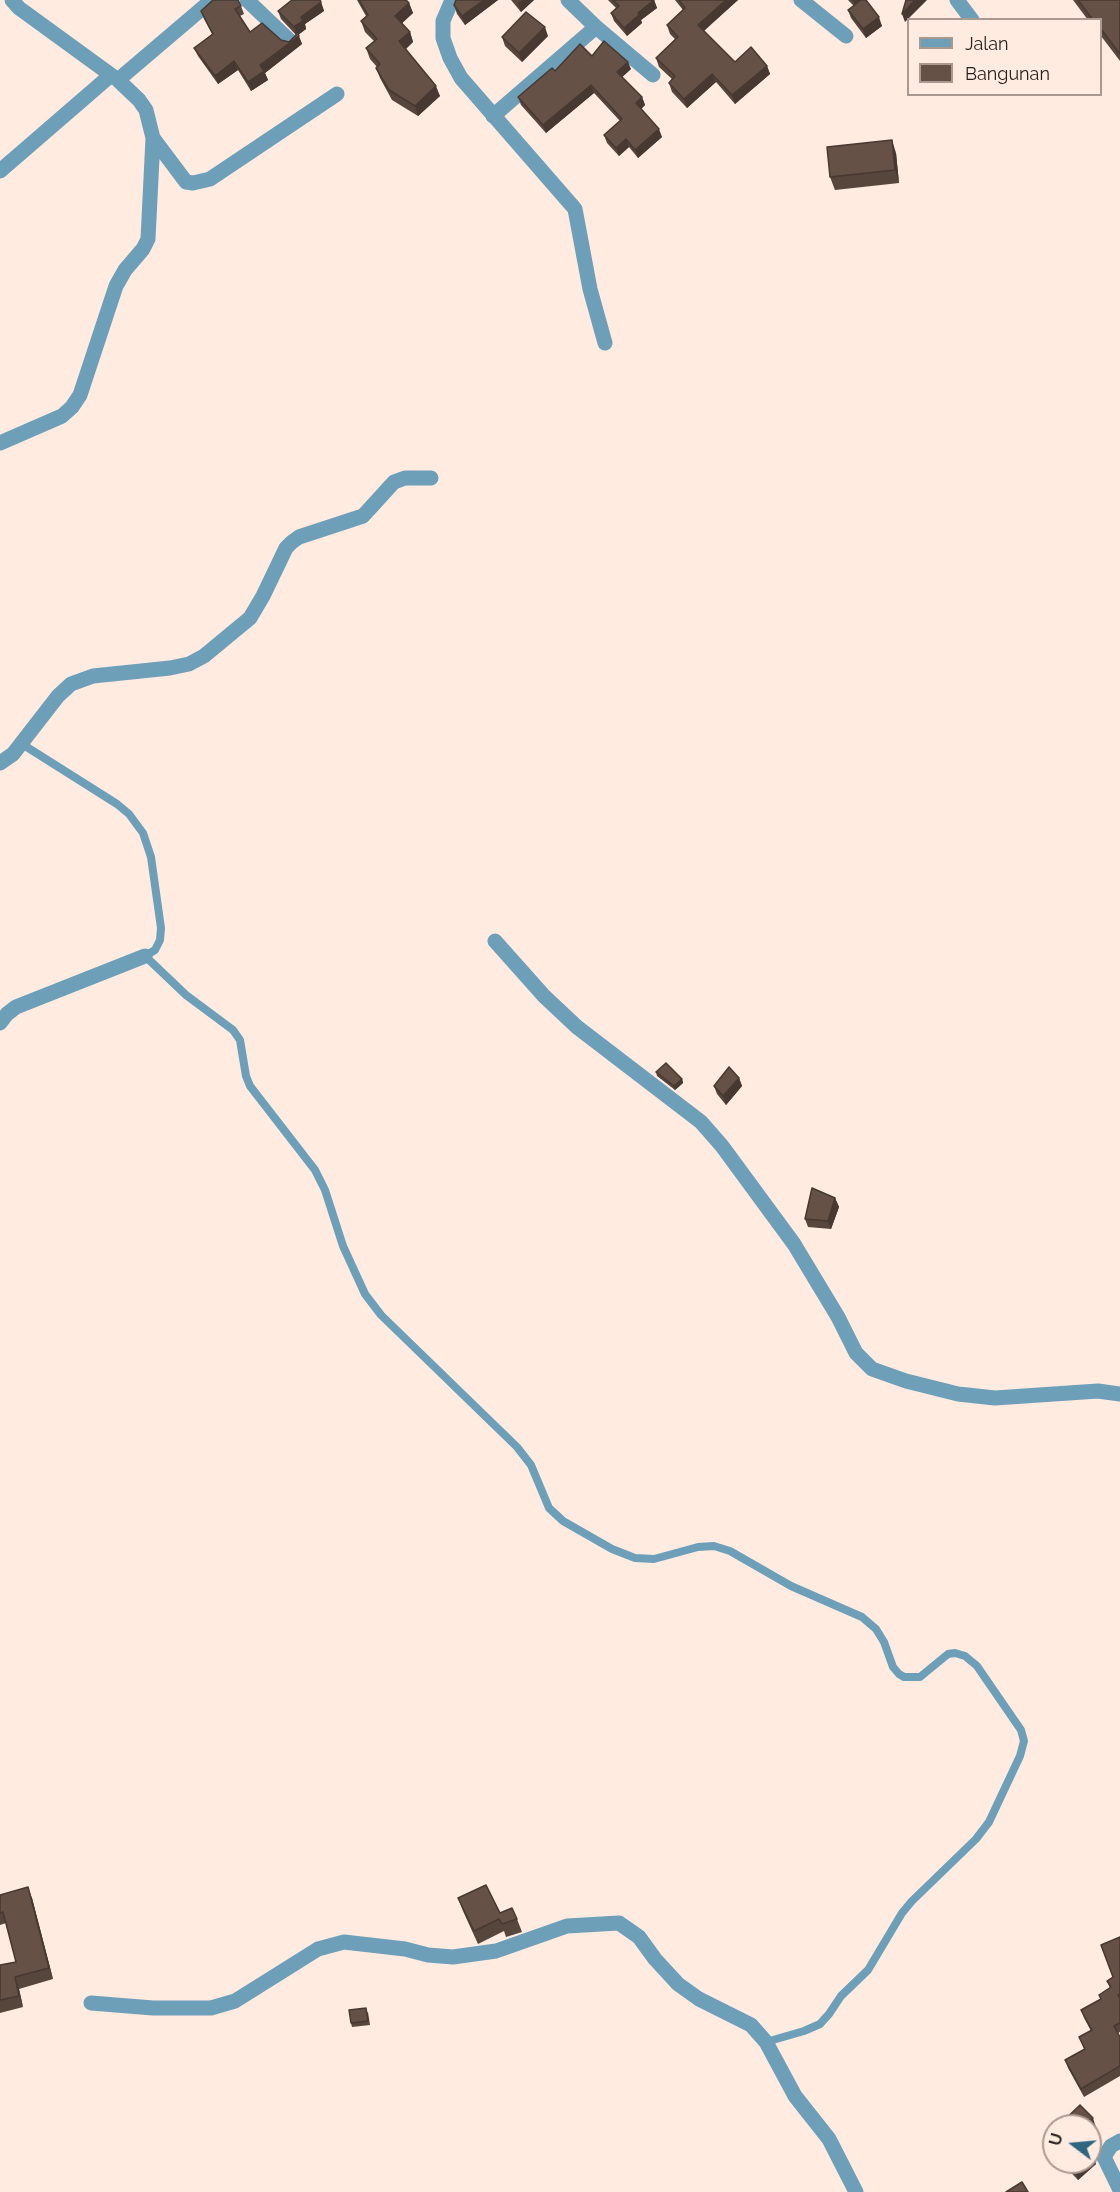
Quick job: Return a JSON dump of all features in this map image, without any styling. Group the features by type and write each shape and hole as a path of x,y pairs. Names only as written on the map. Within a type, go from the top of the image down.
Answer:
{"street":[{"path":"0,442 62,416 80,395 116,286 125,270 143,249 148,238 153,138 146,110 139,100 115,77 12,0"},
{"path":"0,171 212,0"},
{"path":"247,0 290,41"},
{"path":"452,0 443,21 442,38 461,78 575,209 590,290 605,343"},
{"path":"568,0 653,75"},
{"path":"801,0 846,36"},
{"path":"957,0 970,18"},
{"path":"493,116 596,27"},
{"path":"153,138 186,182 194,183 210,179 337,94"},
{"path":"0,763 22,744 58,696 71,684 93,676 189,664 204,656 250,618 257,609 286,548 298,537 363,516 394,482 405,478 431,478"},
{"path":"495,941 544,996 577,1027 701,1122 722,1146 794,1244 838,1317 856,1353 872,1369 906,1381 958,1394 985,1397 1098,1391 1120,1394"},
{"path":"0,1023 16,1007 145,956"},
{"path":"91,2003 153,2008 211,2008 235,2001 318,1949 344,1942 405,1948 428,1955 453,1957 496,1951 567,1926 619,1923 639,1937 678,1984 699,1999 751,2025 766,2042 795,2096 830,2139 856,2192"},
{"path":"1120,2141 1111,2146 1104,2157 1120,2190"}],"lane":[{"path":"22,744 117,804 129,814 143,833 151,857 161,928 160,940 155,950 145,956 186,995 233,1030 240,1040 246,1077 250,1086 315,1170 325,1190 343,1246 365,1294 381,1315 518,1447 531,1465 549,1508 563,1521 612,1549 635,1558 654,1559 714,1545 730,1551 791,1586 862,1617 876,1629 884,1642 893,1667 904,1677 920,1677 948,1654 955,1653 965,1656 977,1666 1021,1730 1024,1741 1020,1756 989,1822 976,1839 912,1901 902,1913 868,1970 841,1996 820,2024 766,2042"}],"building":[{"path":"213,0 238,0 241,6 235,9 250,32 262,23 281,40 289,42 296,35 296,29 278,11 292,0 320,0 321,2 301,17 303,21 295,26 299,36 260,65 264,71 248,82 234,61 215,76 194,48 213,34 201,11"},
{"path":"359,0 406,0 409,3 395,16 410,32 399,41 436,86 415,106 389,90 376,68 380,64 366,48 377,39 361,21 368,15"},
{"path":"456,0 484,0 462,16 454,5"},
{"path":"613,0 654,0 624,28 611,13 619,6"},
{"path":"679,0 726,0 698,25 735,62 751,47 767,66 732,95 712,74 684,99 669,83 675,76 656,58 678,37 667,25 685,8"},
{"path":"861,0 866,0 879,17 863,29 848,10"},
{"path":"906,0 915,0 902,14"},
{"path":"1078,0 1120,0 1120,54 1102,30 1102,18 1092,18"},
{"path":"526,12 545,27 519,53 502,37"},
{"path":"604,41 628,62 617,72 642,97 636,103 659,129 635,150 626,139 616,148 604,135 622,119 591,85 543,125 518,97 552,68 555,71 580,44 592,56"},
{"path":"892,140 895,170 830,177 827,147"},
{"path":"666,1063 682,1079 674,1086 656,1072"},
{"path":"729,1067 739,1078 723,1096 714,1086"},
{"path":"812,1188 835,1198 828,1221 805,1219"},
{"path":"486,1885 500,1913 512,1908 517,1919 502,1924 499,1919 474,1931 458,1898"},
{"path":"28,1887 49,1968 15,1977 19,1996 0,2000 0,1965 16,1962 3,1912 0,1913 0,1895"},
{"path":"1120,1937 1120,1994 1118,1995 1120,2023 1114,2026 1120,2037 1120,2066 1081,2089 1065,2060 1085,2049 1079,2037 1092,2030 1081,2010 1101,1999 1099,1995 1111,1987 1107,1981 1113,1977 1101,1945"},
{"path":"366,2008 368,2021 351,2023 349,2010"},
{"path":"1080,2105 1089,2114 1071,2114"},
{"path":"1022,2182 1028,2192 1006,2192"}]}
